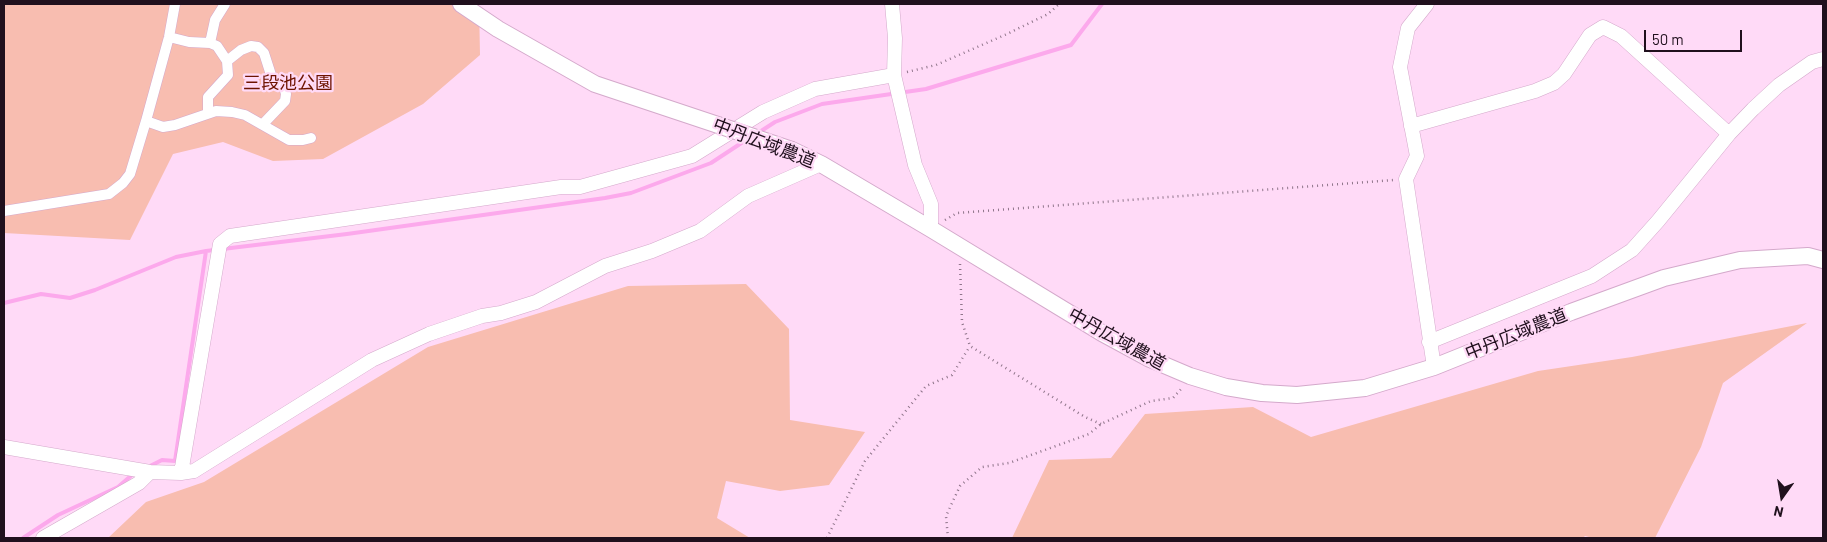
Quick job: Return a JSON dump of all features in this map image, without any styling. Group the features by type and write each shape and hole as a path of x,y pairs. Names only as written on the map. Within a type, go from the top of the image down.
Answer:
{"street":[{"path":"4,211 109,194 123,184 130,174 146,121 169,37 175,4"},
{"path":"210,43 215,20 225,4"},
{"name":"中丹広域農道","path":"460,4 498,29 595,84 792,150 821,164 1102,334 1150,359 1190,376 1226,387 1262,393 1297,395 1365,388 1434,367 1571,312 1664,278 1740,260 1808,256 1823,260"},
{"path":"892,4 895,38 894,75 915,165 932,204 931,229"},
{"path":"1427,4 1408,28 1400,67 1417,156 1406,179 1434,367"},
{"path":"1411,126 1535,92 1554,84 1564,74 1590,35 1603,27 1621,36 1730,134"},
{"path":"169,37 189,42 210,43 217,46 228,75 226,80 208,98 208,113"},
{"path":"222,58 251,46 258,47 264,53 272,78 284,87 286,94 285,101 263,124"},
{"path":"1429,342 1592,276 1632,250 1752,109 1779,85 1812,62 1823,59"},
{"path":"180,473 220,244 230,236 552,189 580,187 692,156 763,112 815,89 894,75"},
{"path":"146,121 163,127 175,125 216,111 232,112 245,115 289,140 311,138"},
{"path":"4,447 150,472 180,473 194,471 372,360 429,334 482,316 501,313 536,302 606,266 652,251 700,230 748,196 821,164"},
{"path":"44,538 139,482 150,472"}],"path":[{"path":"894,75 936,66 1048,14 1059,4"},
{"path":"931,229 957,213 1406,179"},
{"path":"964,249 960,262 962,322 970,346 1085,417 1101,424"},
{"path":"827,538 864,461 926,386 952,375 970,346"},
{"path":"948,538 946,516 960,486 982,467 1009,463 1089,434 1101,424 1151,401 1174,398 1190,376"}],"green space":[{"name":"三段池公園","path":"4,4 479,4 480,55 423,104 323,159 273,161 223,142 173,154 130,240 4,233"},
{"path":"746,284 789,329 790,420 865,432 829,485 780,491 726,481 717,518 750,538 108,538 146,502 204,482 428,347 628,286"},
{"path":"1807,323 1723,383 1701,447 1655,538 1593,538 1585,536 1583,538 1012,538 1049,460 1111,458 1145,414 1253,407 1311,437 1538,371 1632,357"}],"waterway":[{"path":"758,133 775,122 822,104 926,89 1071,45 1102,4"},
{"path":"4,303 41,294 70,298 95,290 176,257 206,251 347,234 631,193 711,163 746,140"},
{"path":"148,467 162,460 175,461 206,251"},
{"path":"23,538 58,515 118,487 133,474"}]}
